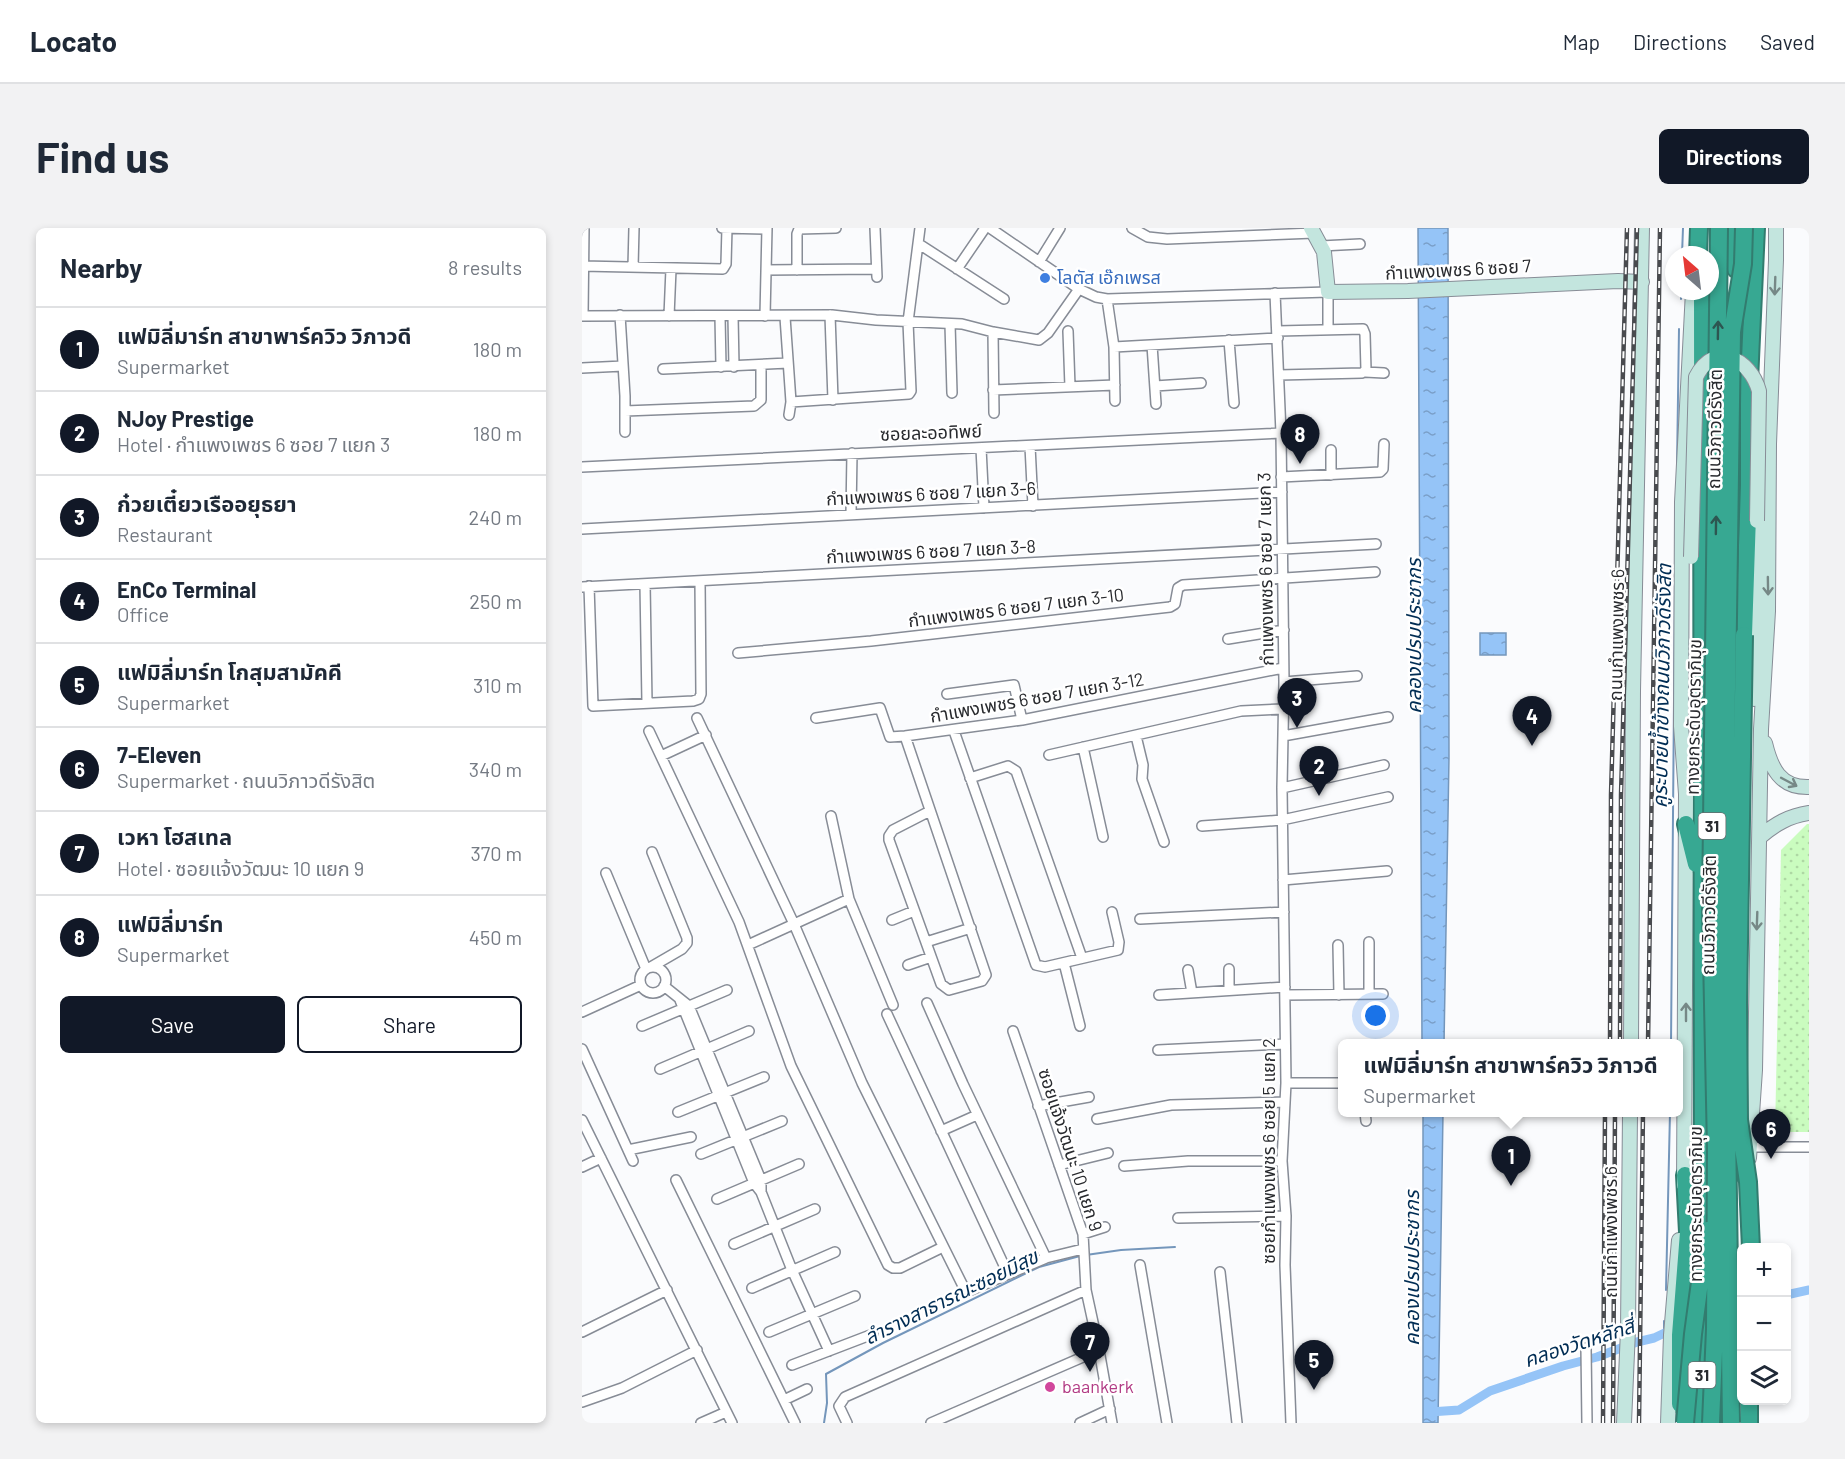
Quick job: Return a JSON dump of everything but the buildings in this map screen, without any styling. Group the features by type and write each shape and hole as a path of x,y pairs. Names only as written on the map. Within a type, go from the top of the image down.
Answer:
{"highway":[{"path":"1698,246 1699,228"},
{"name":"ทางยกระดับอุตราภิมุข","path":"1710,1423 1715,1329 1716,1149 1711,907 1719,228"},
{"name":"ทางยกระดับอุตราภิมุข","path":"1731,1423 1724,902 1733,228"},
{"name":"ถนนวิภาวดีรังสิต","path":"1725,1423 1737,291 1733,228"},
{"name":"ทางยกระดับอุตราภิมุข","path":"1732,332 1743,264 1744,228"},
{"path":"1751,1243 1748,1182 1739,1108 1738,1003 1749,381 1756,228"},
{"name":"ถนนวิภาวดีรังสิต","path":"1701,1423 1704,1322 1701,1160 1702,300"},
{"path":"1734,474 1747,562"},
{"path":"1686,824 1702,892"},
{"path":"1679,1420 1693,1334 1716,1149"},
{"path":"1679,1420 1676,1328 1688,1232 1685,1175"},
{"path":"1749,1405 1749,1423"}],"main road":[{"name":"ถนนกำแพงเพชร 6","path":"1630,1039 1633,691 1642,228"},
{"path":"1744,1243 1755,1070 1761,729 1768,611 1767,531 1776,228"},
{"path":"1315,236 1325,257 1328,292"},
{"name":"กำแพงเพชร 6 ซอย 7","path":"1328,292 1414,291 1618,280 1642,282"},
{"name":"ถนนวิภาวดีรังสิต","path":"1685,1175 1686,794 1681,726 1682,502 1693,300"},
{"path":"1686,794 1689,755 1696,377 1700,367 1709,361 1722,357 1735,358 1756,379 1759,391 1753,809 1759,863"},
{"path":"1761,729 1768,756 1780,778 1796,787 1809,787"},
{"path":"1760,837 1773,825 1809,813"},
{"name":"ถนนกำแพงเพชร 6","path":"1624,1423 1628,1330 1630,1117"},
{"name":"31","path":"1740,1423 1742,1351"}],"street":[{"path":"633,228 633,267"},
{"path":"722,228 767,228 765,316"},
{"path":"582,266 723,269 726,264 727,228"},
{"path":"797,270 799,229 836,228"},
{"path":"765,270 876,273 875,228"},
{"path":"791,402 909,394 911,391 909,322 920,228"},
{"path":"957,269 985,228"},
{"path":"990,228 1079,289 1096,297 1107,299 1114,347 1115,401"},
{"path":"1039,262 1060,228"},
{"path":"1132,228 1148,237 1156,238 1213,232 1315,236 1360,244"},
{"path":"583,229 582,316 785,317 830,315 962,324 1030,339 1043,338 1079,289"},
{"path":"919,244 1004,299"},
{"path":"669,316 671,269"},
{"path":"1328,292 1328,330"},
{"name":"กำแพงเพชร 6 ซอย 7","path":"1107,299 1328,292"},
{"name":"กำแพงเพชร 6 ซอย 7 แยก 3","path":"1275,293 1281,433 1284,630 1283,880"},
{"path":"620,315 625,432"},
{"path":"830,315 833,400"},
{"path":"720,316 721,368"},
{"path":"733,316 734,367"},
{"path":"785,317 791,402 789,415"},
{"path":"950,324 952,393"},
{"path":"1114,347 1363,329 1365,372"},
{"path":"1068,331 1070,387"},
{"path":"993,332 994,413"},
{"path":"1229,340 1234,403"},
{"path":"1152,345 1156,404"},
{"path":"663,369 788,363"},
{"path":"625,411 754,406 761,400 761,365"},
{"path":"582,368 623,366"},
{"path":"1279,375 1384,373"},
{"path":"1155,386 1201,383"},
{"path":"993,390 1115,385"},
{"name":"ซอยละออทิพย์","path":"582,467 1281,433"},
{"path":"1281,477 1380,472 1383,469 1384,444"},
{"path":"1030,446 1033,506"},
{"path":"981,448 984,508"},
{"path":"1331,450 1331,475"},
{"path":"851,514 852,453"},
{"name":"กำแพงเพชร 6 ซอย 7 แยก 3-6","path":"582,529 1282,492"},
{"name":"กำแพงเพชร 6 ซอย 7 แยก 3-8","path":"585,586 700,582 1376,544"},
{"path":"1283,578 1375,572"},
{"name":"กำแพงเพชร 6 ซอย 7 แยก 3-10","path":"738,653 871,641 1170,607 1175,604 1179,585 1283,578"},
{"path":"585,586 593,706 693,701 700,698 700,582"},
{"path":"645,584 648,703"},
{"path":"1228,639 1284,630"},
{"name":"กำแพงเพชร 6 ซอย 7 แยก 3-12","path":"905,736 1022,720 1283,668"},
{"path":"1284,682 1358,676"},
{"path":"947,694 1014,685 1022,720"},
{"path":"816,718 880,708 890,737 905,736 986,975 982,981 946,989 941,984 889,836 897,827 930,811"},
{"path":"1049,755 1241,711 1282,709"},
{"path":"1283,736 1388,717"},
{"path":"697,718 794,924 862,1083 966,1290 975,1289 1046,1258 1083,1253"},
{"path":"649,731 748,945 791,1066 888,1264 893,1269 900,1268 943,1247"},
{"path":"954,731 1034,962 1041,968 1118,950 1119,942 1112,912"},
{"path":"661,756 706,735"},
{"path":"1136,736 1143,765 1142,779 1164,842"},
{"path":"1083,747 1103,837"},
{"path":"1282,788 1384,765"},
{"path":"970,778 1008,766 1016,771 1082,958"},
{"path":"1202,826 1282,820 1388,797"},
{"path":"831,816 849,899 892,1005"},
{"path":"652,852 687,938 687,943 682,949 641,974 641,985 650,993 664,986"},
{"path":"1283,880 1387,871"},
{"path":"606,873 649,968"},
{"name":"ซอยกำแพงเพชร 6 ซอย 5 แยก 2","path":"1283,880 1286,1083 1282,1161 1286,1216 1285,1265 1291,1423"},
{"path":"748,945 849,899"},
{"path":"892,920 914,911"},
{"path":"1140,919 1284,912"},
{"path":"926,942 970,928"},
{"path":"1369,942 1369,994"},
{"path":"1338,945 1339,995"},
{"path":"908,965 931,957"},
{"path":"1064,963 1080,1026"},
{"path":"649,968 659,969 664,974 664,986 684,1005 758,1181 792,1270 829,1351"},
{"path":"1229,969 1229,990"},
{"path":"1188,970 1192,993"},
{"path":"582,1012 641,985"},
{"path":"642,1026 684,1005 727,990"},
{"path":"1160,995 1229,990 1339,995 1383,994"},
{"path":"927,1003 977,1115 1046,1258"},
{"path":"887,1014 1008,1274"},
{"path":"660,1069 749,1031"},
{"name":"ซอยแจ้งวัฒนะ 10 แยก 9","path":"1013,1031 1083,1234 1086,1290 1112,1423"},
{"path":"1158,1050 1285,1044"},
{"path":"582,1049 633,1161"},
{"path":"678,1112 764,1077"},
{"path":"1286,1083 1338,1083"},
{"path":"1038,1106 1089,1097"},
{"path":"1097,1119 1171,1105 1285,1102"},
{"path":"941,1131 977,1115"},
{"path":"582,1120 732,1423"},
{"path":"700,1154 782,1121"},
{"path":"628,1150 691,1137"},
{"path":"1750,1147 1809,1147"},
{"path":"1059,1165 1108,1153"},
{"path":"582,1167 601,1158"},
{"path":"1124,1166 1188,1161 1282,1161"},
{"path":"717,1199 799,1164"},
{"path":"676,1180 795,1423"},
{"path":"734,1244 815,1209"},
{"path":"1178,1218 1286,1216"},
{"path":"1083,1234 1106,1227"},
{"path":"752,1288 835,1252"},
{"path":"1140,1265 1167,1423"},
{"path":"1220,1272 1237,1423"},
{"path":"582,1332 667,1290"},
{"path":"847,1423 839,1406 845,1397 1086,1290"},
{"path":"769,1332 855,1296"},
{"path":"792,1365 873,1334"},
{"path":"1586,1347 1587,1423"},
{"path":"582,1402 622,1388 697,1350"},
{"path":"931,1423 1099,1350"},
{"path":"784,1400 807,1389"},
{"path":"1080,1423 1110,1409"},
{"path":"701,1423 726,1412"}],"green space":[{"path":"1809,824 1809,1132 1775,1132 1781,850"}],"water":[{"path":"1418,228 1448,228 1449,758 1444,1039 1422,1039"},
{"path":"1480,633 1506,633 1506,655 1480,655"},
{"path":"1423,1117 1443,1117 1438,1423 1423,1423"}],"waterway":[{"name":"คูระบายน้ำข้างถนนวิภาวดีรังสิต","path":"1682,246 1683,228"},
{"name":"คูระบายน้ำข้างถนนวิภาวดีรังสิต","path":"1677,465 1679,329"},
{"name":"คูระบายน้ำข้างถนนวิภาวดีรังสิต","path":"1671,1039 1675,587"},
{"name":"คูระบายน้ำข้างถนนวิภาวดีรังสิต","path":"1666,1290 1670,1117"},
{"name":"ลำรางสาธารณะซอยมีสุข","path":"1086,1255 1121,1250 1175,1247"},
{"name":"ลำรางสาธารณะซอยมีสุข","path":"824,1423 827,1403 826,1374 883,1343 1039,1267 1080,1256"},
{"name":"คลองวัดหลักสี่","path":"1791,1294 1809,1290"},
{"name":"คูระบายน้ำข้างถนนวิภาวดีรังสิต","path":"1664,1321 1664,1334"},
{"name":"คลองวัดหลักสี่","path":"1430,1412 1459,1410 1490,1391 1654,1338 1673,1329"}],"railway":[{"path":"1610,1039 1611,795 1627,228"},
{"path":"1620,1039 1621,795 1637,228"},
{"path":"1648,1039 1660,228"},
{"path":"1603,1423 1605,1117"},
{"path":"1613,1423 1615,1117"},
{"path":"1639,1423 1643,1117"}],"place":[{"name":"โลตัส เอ๊กเพรส","path":"1045,278"},
{"name":"แฟมิลี่มาร์ท","path":"1300,464"},
{"name":"ก๋วยเตี๋ยวเรืออยุธยา","path":"1297,728"},
{"name":"EnCo Terminal","path":"1532,746"},
{"name":"NJoy Prestige","path":"1319,796"},
{"name":"7-Eleven","path":"1771,1159"},
{"name":"แฟมิลี่มาร์ท สาขาพาร์ควิว วิภาวดี","path":"1511,1186"},
{"name":"เวหา โฮสเทล","path":"1090,1372"},
{"name":"baankerk","path":"1050,1387"},
{"name":"แฟมิลี่มาร์ท โกสุมสามัคคี","path":"1314,1390"}],"water label":[{"name":"คลองเปรมประชากร","path":"1414,636"},
{"name":"คลองเปรมประชากร","path":"1412,1268"}]}
